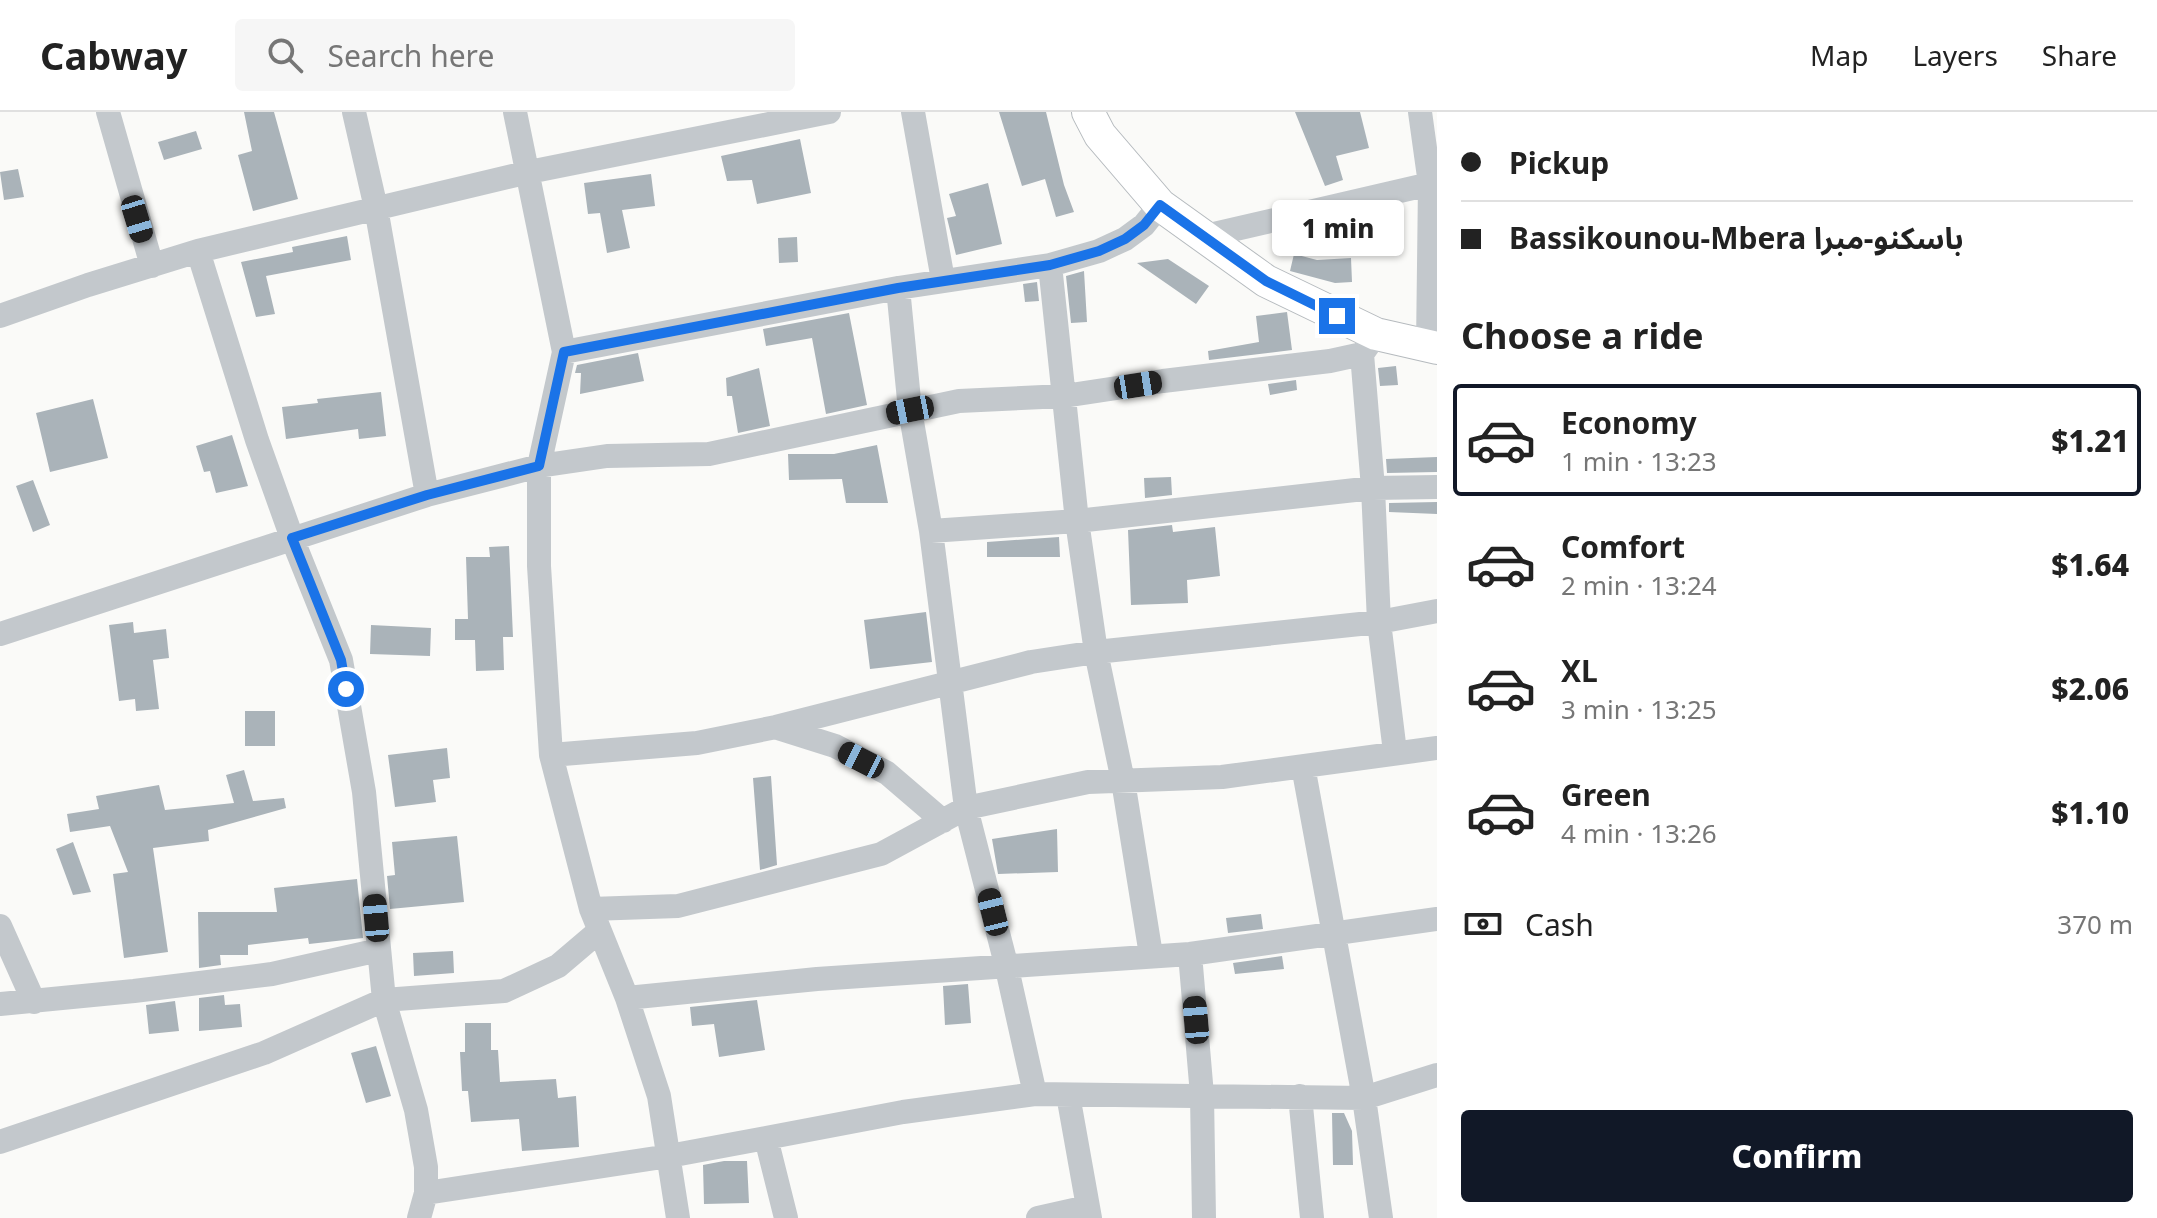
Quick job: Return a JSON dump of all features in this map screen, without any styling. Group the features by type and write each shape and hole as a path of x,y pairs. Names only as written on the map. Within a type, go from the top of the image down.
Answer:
{"main road":[{"path":"1088,112 1100,135 1160,205 1201,237 1369,344 1432,347"}],"street":[{"path":"108,112 152,266"},
{"path":"354,112 376,208 427,495"},
{"path":"515,112 564,352 539,466 539,566 551,755 595,921 627,998 659,1096 678,1218"},
{"path":"0,316 198,251 529,172 712,124 829,112"},
{"path":"913,112 943,280"},
{"path":"1420,112 1430,184 1432,347"},
{"path":"1201,237 1430,184"},
{"path":"564,352 898,288 1050,265 1099,251 1125,239 1144,225 1160,205"},
{"path":"198,251 257,440 341,660 364,792 384,1000 416,1110 426,1167 426,1193 419,1218"},
{"path":"1050,265 1077,521 1096,652 1123,781 1151,955"},
{"path":"898,288 910,410 931,531 966,808 1035,1094"},
{"path":"0,634 427,495 539,466 607,456 709,454 959,401 1064,396 1330,361 1369,344 1379,622 1395,752"},
{"path":"931,531 1077,521 1373,488 1437,487"},
{"path":"551,755 697,743 950,685 1031,662 1096,652 1379,622 1437,611"},
{"path":"776,727 835,746 887,773 943,821"},
{"path":"0,1142 264,1053 384,1000 504,991 558,966 595,921 678,906 881,854 966,808 1088,782 1222,777 1437,748"},
{"path":"1303,766 1364,1098 1381,1218"},
{"path":"627,998 1006,964 1190,954 1437,919"},
{"path":"0,926 34,1002"},
{"path":"0,1004 272,974 379,950"},
{"path":"1190,954 1202,1095 1204,1218"},
{"path":"426,1193 669,1156 903,1112 1035,1094 1364,1098 1437,1075"},
{"path":"1038,1218 1089,1212 1068,1095"},
{"path":"1300,1096 1312,1218"},
{"path":"766,1138 786,1218"}],"building":[{"path":"244,112 274,112 298,199 253,211 238,155 252,151"},
{"path":"999,112 1046,112 1074,212 1056,217 1045,179 1022,186"},
{"path":"1295,112 1360,112 1369,148 1336,156 1343,180 1325,186"},
{"path":"196,131 202,149 164,160 158,142"},
{"path":"800,139 811,193 757,204 752,180 727,181 721,156"},
{"path":"18,169 24,197 4,200 0,172"},
{"path":"651,174 655,206 622,210 630,248 607,253 600,213 588,214 584,183"},
{"path":"988,183 1002,244 956,255 947,218 956,216 949,194"},
{"path":"347,236 351,260 266,276 275,314 256,317 241,262 293,252 292,247"},
{"path":"797,237 798,262 779,263 778,238"},
{"path":"1294,254 1317,260 1351,258 1352,282 1335,283 1290,271"},
{"path":"1168,259 1209,286 1196,304 1137,263"},
{"path":"1084,271 1087,322 1071,323 1066,276"},
{"path":"1037,282 1039,301 1025,302 1023,284"},
{"path":"1287,312 1292,350 1209,360 1208,351 1259,342 1256,316"},
{"path":"849,313 867,405 826,414 812,338 766,346 763,329"},
{"path":"638,353 644,381 580,394 581,373 575,373 577,365"},
{"path":"1396,366 1398,385 1380,386 1378,368"},
{"path":"759,368 770,426 738,433 732,396 727,396 726,378"},
{"path":"1296,380 1297,390 1270,395 1268,384"},
{"path":"381,392 386,436 359,439 358,429 286,439 282,407 318,403 317,399"},
{"path":"93,399 108,458 50,472 36,413"},
{"path":"232,435 248,486 216,493 210,471 204,472 196,446"},
{"path":"877,445 888,503 846,503 842,479 789,480 788,454 834,454"},
{"path":"1437,457 1437,472 1387,473 1386,459"},
{"path":"1171,477 1172,495 1145,498 1144,478"},
{"path":"33,480 50,525 33,532 16,486"},
{"path":"1437,502 1437,514 1389,512 1389,503"},
{"path":"1172,525 1173,532 1215,527 1220,576 1187,580 1188,603 1131,605 1128,530"},
{"path":"1059,537 1060,557 987,557 987,542"},
{"path":"509,546 513,637 503,637 504,670 476,671 475,640 455,640 455,619 468,619 466,557 490,557 489,547"},
{"path":"926,612 932,662 870,669 864,620"},
{"path":"133,622 134,633 166,629 169,658 153,660 159,709 136,711 135,699 119,701 109,625"},
{"path":"371,625 431,628 430,656 370,654"},
{"path":"245,711 275,711 275,746 245,746"},
{"path":"447,748 450,778 433,780 436,802 395,807 388,755"},
{"path":"244,770 253,801 284,798 286,808 208,830 209,841 153,848 168,952 124,958 113,874 128,872 110,826 70,832 67,814 99,809 96,796 159,785 165,810 234,803 226,775"},
{"path":"771,776 777,865 760,870 753,778"},
{"path":"1057,829 1058,872 998,874 992,839"},
{"path":"457,836 464,902 390,909 387,876 395,875 392,842"},
{"path":"73,842 91,892 73,895 56,849"},
{"path":"357,879 363,938 309,944 308,938 248,945 248,955 220,955 221,965 199,968 198,912 277,912 274,888"},
{"path":"1261,914 1263,929 1228,933 1226,918"},
{"path":"453,951 454,973 414,976 413,953"},
{"path":"1282,956 1284,969 1235,974 1233,963"},
{"path":"968,984 971,1023 945,1025 943,986"},
{"path":"224,995 225,1005 240,1004 242,1027 199,1031 199,998"},
{"path":"757,1000 765,1050 719,1057 714,1024 692,1026 690,1007"},
{"path":"175,1001 179,1031 149,1034 146,1005"},
{"path":"465,1023 491,1023 491,1050 498,1050 500,1082 556,1079 558,1098 576,1096 579,1147 522,1151 519,1119 471,1122 468,1091 462,1091 460,1052 465,1052"},
{"path":"376,1046 391,1096 366,1103 351,1053"},
{"path":"1332,1113 1344,1113 1352,1131 1353,1165 1333,1165"},
{"path":"747,1161 749,1203 704,1204 703,1165"}],"route":[{"path":"346,689 341,660 292,538 427,495 539,466 564,352 898,288 1050,265 1099,251 1125,239 1144,225 1160,205 1266,281 1337,316"}]}
